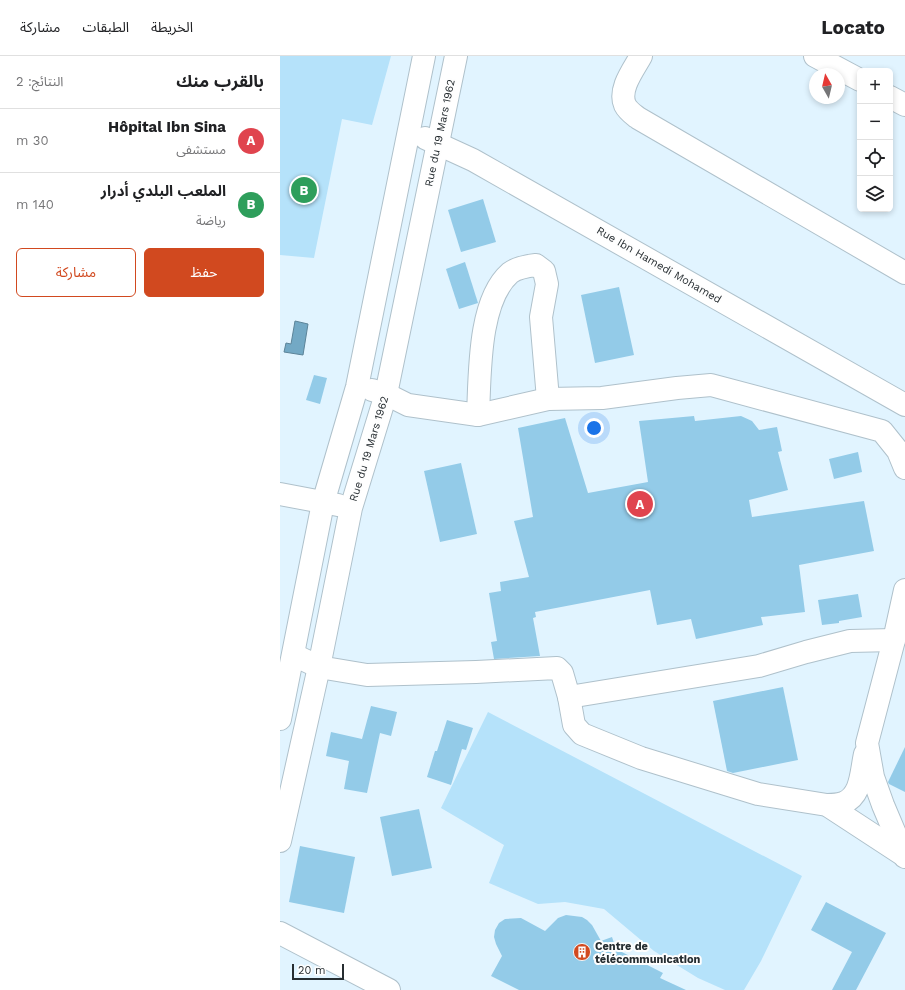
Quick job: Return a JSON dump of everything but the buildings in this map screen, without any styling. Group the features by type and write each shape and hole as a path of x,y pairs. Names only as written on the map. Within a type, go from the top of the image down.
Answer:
{"street":[{"path":"280,718 294,655 323,503 357,387 424,56"},
{"name":"Rue du 19 Mars 1962","path":"280,841 319,667 351,508 386,394 456,56"},
{"path":"642,56 625,87 623,97 625,105 638,118 905,273"},
{"path":"815,56 857,78"},
{"path":"893,99 905,105"},
{"name":"Rue Ibn Hamedi Mohamed","path":"410,131 480,164 905,404"},
{"path":"478,415 481,350 491,301 498,286 511,272 525,266 536,265 544,271 547,284 541,317 548,399"},
{"path":"357,387 386,394 408,405 478,415 548,399 602,398 711,385 882,431 898,451 905,468"},
{"path":"280,494 351,508"},
{"path":"294,655 319,667 367,675 557,668 562,673 569,697 574,725 582,734 641,758 758,794 827,806 842,803 852,798 858,790 867,743 894,640 905,590"},
{"path":"569,697 759,666 850,641 894,640"},
{"path":"867,743 873,777 883,805 905,856"},
{"path":"827,806 905,856"},
{"path":"280,933 389,990"}],"shaded area":[{"path":"280,56 391,56 372,125 342,119 314,258 280,255"},
{"path":"295,321 308,324 303,355 284,352 286,343 291,344"},
{"path":"488,712 802,876 761,961 744,990 725,990 698,978 654,951 604,909 565,902 538,904 489,883 504,845 441,808"}],"place":[{"name":"الملعب البلدي أدرار","path":"304,190"},
{"name":"Hôpital Ibn Sina","path":"640,504"},
{"name":"Centre de télécommunication","path":"582,952"}]}
